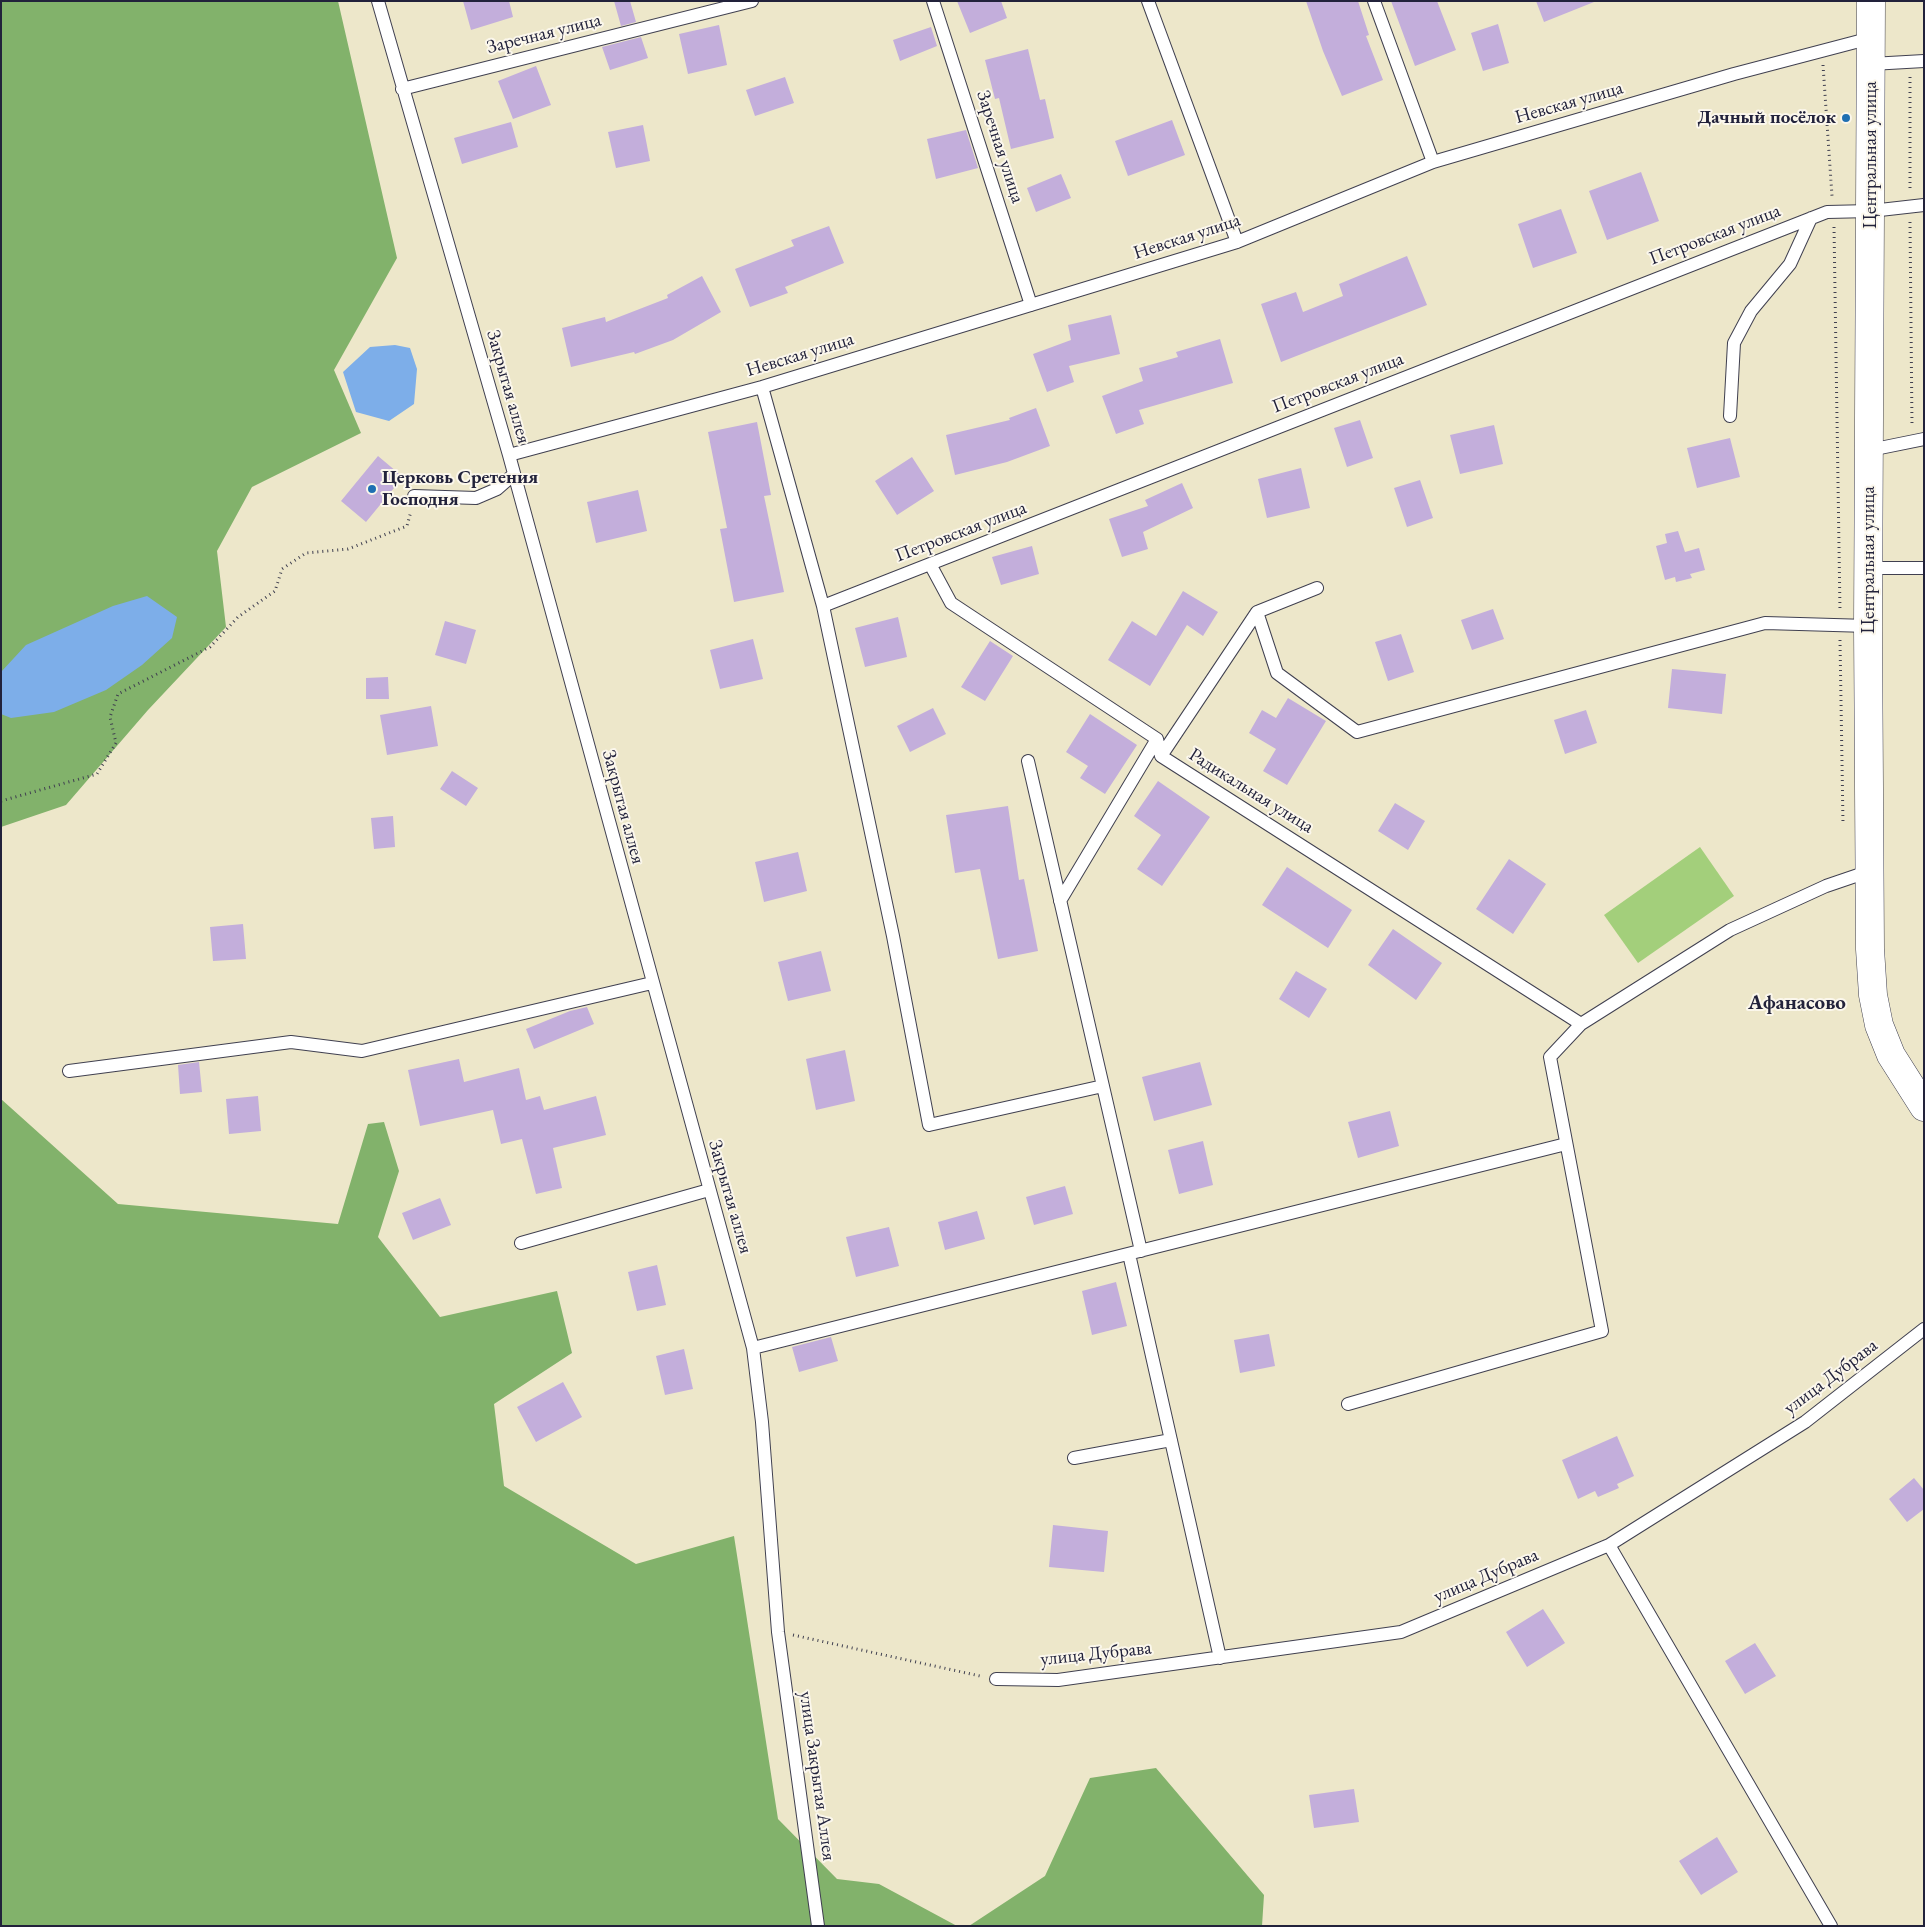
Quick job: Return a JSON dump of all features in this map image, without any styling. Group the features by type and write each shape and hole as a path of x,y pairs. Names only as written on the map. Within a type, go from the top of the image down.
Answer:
{"street":[{"name":"Центральная улица","path":"1871,1 1868,626 1872,977 1873,995 1879,1025 1891,1054 1924,1107"}],"lane":[{"name":"Закрытая аллея","path":"378,1 509,455 753,1348 762,1422 778,1632"},
{"name":"Заречная улица","path":"402,89 752,1"},
{"name":"Заречная улица","path":"934,1 1031,305"},
{"path":"1148,1 1236,242"},
{"path":"1374,1 1433,162"},
{"name":"Невская улица","path":"509,455 762,387 1236,242 1433,162 1734,74 1822,51 1871,51 1910,62 1924,61"},
{"name":"Петровская улица","path":"823,606 1811,218 1834,212 1910,208 1924,205"},
{"path":"1730,416 1734,343 1751,312 1790,264 1811,218"},
{"path":"762,387 823,606 894,936 929,1125 1102,1086"},
{"path":"1870,450 1918,440"},
{"path":"414,496 476,498 497,489 513,475"},
{"path":"930,564 951,603 1157,739 1060,901"},
{"path":"1869,568 1924,568"},
{"path":"1161,756 1257,612 1317,588"},
{"path":"1257,612 1276,673 1357,732 1765,623 1868,626"},
{"name":"Радикальная улица","path":"1157,739 1161,756 1581,1024"},
{"path":"1028,761 1102,1086 1171,1440 1220,1658"},
{"path":"1348,1404 1602,1331 1550,1057 1581,1024 1730,930 1826,886 1870,871"},
{"path":"69,1071 291,1042 362,1051 652,983"},
{"path":"753,1348 1566,1144"},
{"path":"521,1243 709,1190"},
{"name":"улица Дубрава","path":"996,1679 1058,1680 1401,1632 1609,1545 1804,1422 1924,1329"},
{"path":"1074,1458 1171,1440"},
{"path":"1609,1545 1831,1926"},
{"name":"улица Закрытая Аллея","path":"778,1632 818,1926"}],"path":[{"path":"1822,51 1834,212 1844,830"},
{"path":"1910,62 1910,208 1918,440"},
{"path":"1,801 97,774 116,742 110,717 118,694 210,647 238,617 275,591 282,569 306,553 348,549 407,526 414,496"},
{"path":"778,1632 996,1679"}],"green space":[{"path":"1,1 338,1 397,258 334,370 361,433 252,487 217,551 226,627 148,710 66,805 1,827"},
{"path":"1700,847 1734,896 1638,963 1604,915"},
{"path":"1,1099 118,1204 338,1224 368,1124 384,1122 399,1171 378,1237 440,1317 557,1291 572,1353 494,1404 504,1486 636,1564 734,1536 778,1819 837,1879 879,1884 957,1926 1,1926"},
{"path":"1156,1768 1264,1895 1262,1926 969,1926 1045,1876 1090,1778"}],"water":[{"path":"395,345 410,348 417,369 414,404 389,421 356,412 343,372 370,347"},
{"path":"147,596 177,617 172,638 142,665 106,690 54,712 11,718 1,714 1,672 26,645 113,606"}],"building":[{"path":"463,1 509,1 513,17 471,30"},
{"path":"614,1 630,1 636,22 621,26"},
{"path":"957,1 1001,1 1007,18 970,33"},
{"path":"1306,1 1358,1 1369,35 1366,36 1383,80 1342,96 1323,51"},
{"path":"1391,1 1437,1 1456,50 1415,66"},
{"path":"1536,1 1594,1 1594,2 1544,22"},
{"path":"1498,24 1509,63 1483,71 1471,33"},
{"path":"719,25 727,65 688,74 679,34"},
{"path":"931,27 937,46 900,61 893,40"},
{"path":"641,37 648,58 610,70 602,47"},
{"path":"1028,49 1040,100 1045,99 1054,138 1011,149 999,98 995,99 985,60"},
{"path":"536,66 551,105 513,119 498,81"},
{"path":"785,77 794,103 755,116 746,90"},
{"path":"1172,120 1185,155 1128,176 1115,141"},
{"path":"511,122 518,147 462,164 454,138"},
{"path":"643,125 650,161 616,168 608,132"},
{"path":"966,130 978,168 936,179 927,139"},
{"path":"1641,172 1659,221 1607,240 1589,191"},
{"path":"1061,174 1071,198 1036,212 1027,188"},
{"path":"1561,209 1577,253 1533,268 1518,224"},
{"path":"829,226 844,263 785,287 788,293 750,307 735,269 794,246 791,240"},
{"path":"1407,256 1427,305 1281,362 1261,304 1296,292 1303,312 1343,296 1339,284"},
{"path":"702,276 721,312 673,340 635,354 634,352 571,367 562,328 605,317 606,322 668,298 667,295"},
{"path":"1111,315 1120,354 1069,366 1074,382 1047,392 1033,354 1071,340 1068,325"},
{"path":"1220,339 1233,383 1139,410 1144,424 1116,434 1102,396 1143,381 1139,368 1178,357 1176,352"},
{"path":"1036,408 1050,446 1007,462 955,475 946,435 1010,420 1009,418"},
{"path":"1360,420 1373,458 1347,467 1334,428"},
{"path":"757,422 771,495 764,496 784,592 734,602 720,529 727,528 708,432"},
{"path":"1494,425 1503,464 1460,474 1450,435"},
{"path":"1730,438 1740,477 1697,488 1687,448"},
{"name":"Церковь Сретения Господня","path":"378,456 403,477 366,522 341,501"},
{"path":"912,457 934,491 897,515 875,481"},
{"path":"1301,468 1310,508 1267,518 1258,479"},
{"path":"1420,480 1433,518 1407,527 1394,488"},
{"path":"1182,483 1193,508 1143,532 1148,549 1122,557 1109,519 1148,506 1145,500"},
{"path":"638,490 647,531 596,543 587,502"},
{"path":"1678,531 1685,552 1699,548 1705,570 1690,574 1692,578 1676,582 1675,577 1665,580 1656,546 1667,543 1665,534"},
{"path":"1032,546 1039,574 1001,585 992,557"},
{"path":"1183,591 1218,612 1203,636 1187,625 1150,686 1108,660 1132,621 1156,636"},
{"path":"1493,609 1504,639 1472,650 1461,620"},
{"path":"898,617 907,657 865,667 855,628"},
{"path":"445,621 476,630 466,664 435,655"},
{"path":"1401,634 1414,672 1388,681 1375,642"},
{"path":"753,639 763,679 720,689 710,650"},
{"path":"990,641 1013,656 985,701 961,687"},
{"path":"1672,669 1726,674 1722,714 1668,708"},
{"path":"388,677 389,699 366,699 366,678"},
{"path":"1288,698 1326,721 1287,785 1263,771 1276,749 1249,733 1262,710 1276,718"},
{"path":"431,706 438,746 387,755 380,715"},
{"path":"933,708 946,734 910,752 897,726"},
{"path":"1586,710 1597,743 1565,754 1554,720"},
{"path":"1090,714 1137,745 1105,794 1080,778 1088,766 1066,752"},
{"path":"452,771 478,788 466,806 440,789"},
{"path":"1158,781 1210,817 1162,886 1137,869 1161,835 1134,816"},
{"path":"1395,803 1425,821 1408,850 1378,831"},
{"path":"1008,806 1019,880 1024,879 1038,951 998,959 980,869 955,873 946,815"},
{"path":"393,816 395,847 374,849 371,818"},
{"path":"798,852 807,891 764,902 755,862"},
{"path":"1509,859 1546,884 1513,934 1476,909"},
{"path":"1287,867 1352,910 1328,948 1262,905"},
{"path":"243,924 246,959 213,961 210,927"},
{"path":"1393,929 1442,963 1416,1000 1368,965"},
{"path":"821,951 831,991 788,1001 778,962"},
{"path":"1296,971 1327,989 1309,1018 1279,999"},
{"path":"587,1007 594,1024 534,1049 526,1029 570,1011"},
{"path":"845,1050 855,1101 816,1110 806,1059"},
{"path":"459,1059 464,1082 519,1068 526,1100 540,1096 544,1110 596,1096 606,1135 553,1148 562,1188 536,1194 522,1139 501,1144 493,1110 420,1126 408,1070"},
{"path":"199,1062 202,1092 180,1094 178,1065"},
{"path":"1200,1062 1212,1105 1154,1121 1142,1077"},
{"path":"258,1096 261,1131 229,1134 226,1099"},
{"path":"1390,1111 1399,1146 1358,1158 1348,1122"},
{"path":"1203,1141 1213,1185 1179,1194 1168,1150"},
{"path":"1065,1186 1073,1214 1034,1225 1026,1197"},
{"path":"440,1198 451,1225 413,1240 402,1213"},
{"path":"977,1211 985,1239 945,1250 938,1222"},
{"path":"889,1227 899,1266 856,1277 846,1237"},
{"path":"657,1265 666,1305 637,1311 628,1272"},
{"path":"1116,1282 1127,1326 1092,1335 1082,1291"},
{"path":"1269,1334 1275,1366 1240,1373 1234,1340"},
{"path":"831,1337 838,1361 799,1372 792,1347"},
{"path":"684,1349 693,1389 665,1395 656,1356"},
{"path":"563,1382 582,1417 536,1442 517,1407"},
{"path":"1617,1436 1634,1476 1617,1484 1619,1488 1598,1497 1595,1491 1578,1499 1562,1460"},
{"path":"1914,1478 1924,1490 1924,1509 1907,1522 1889,1499"},
{"path":"1053,1525 1108,1531 1104,1572 1049,1567"},
{"path":"1543,1609 1565,1643 1527,1667 1506,1632"},
{"path":"1755,1643 1776,1676 1745,1694 1725,1661"},
{"path":"1354,1789 1359,1822 1314,1828 1309,1795"},
{"path":"1717,1837 1738,1872 1701,1895 1679,1861"}],"place":[{"name":"Дачный посёлок","path":"1846,118"},
{"name":"Церковь Сретения Господня","path":"372,489"}],"district":[{"name":"Афанасово","path":"1797,1003"}]}
